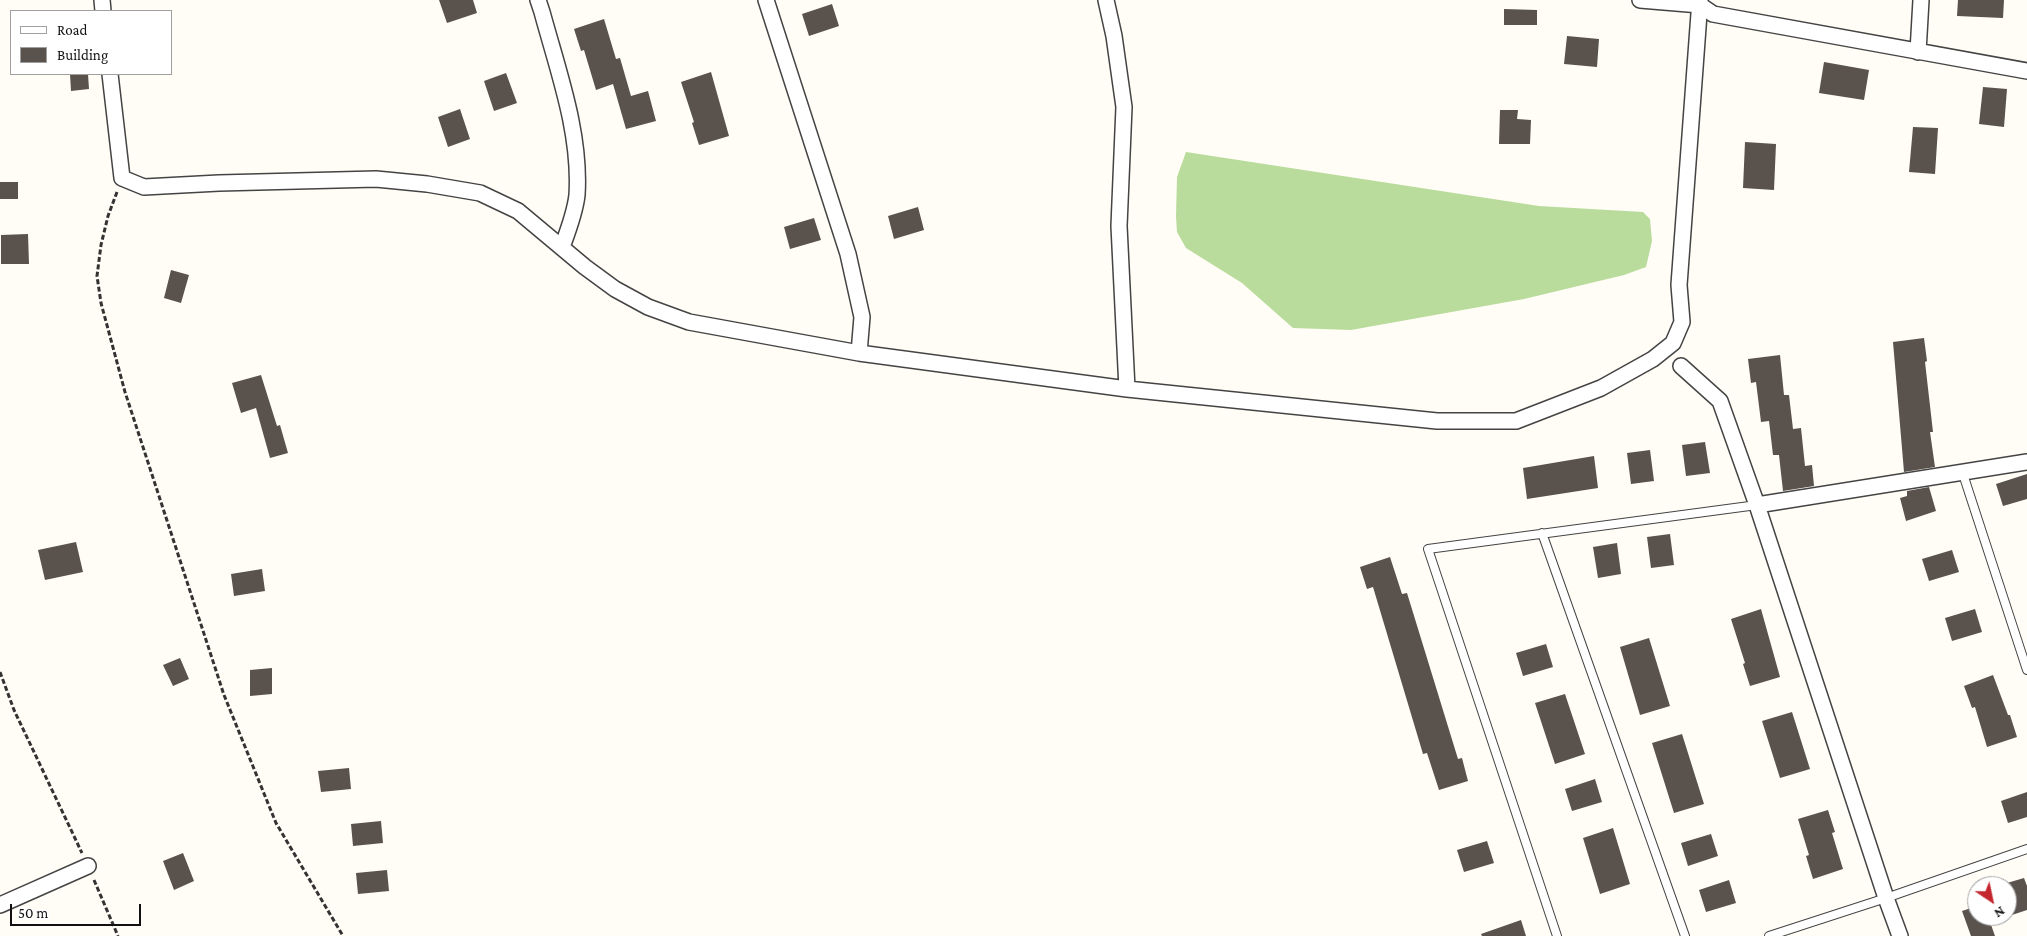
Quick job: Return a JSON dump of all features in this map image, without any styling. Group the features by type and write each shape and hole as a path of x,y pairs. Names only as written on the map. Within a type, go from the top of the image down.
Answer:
{"street":[{"path":"538,0 568,108 576,152 576,196 571,222 562,247"},
{"path":"766,0 848,254 862,317 859,353"},
{"path":"1106,0 1114,36 1124,107 1119,226 1127,389"},
{"path":"1640,0 1700,3 1713,14 2027,71"},
{"path":"1918,52 1921,0"},
{"path":"110,75 122,178 144,187 376,179 426,184 480,193 518,211 585,267 615,289 648,307 689,322 859,353 1127,389 1437,421 1516,421 1601,388 1653,359 1673,343 1682,322 1679,285 1700,3"},
{"path":"1681,366 1720,401 1757,505 1900,936"},
{"path":"1757,505 2027,462"},
{"path":"0,905 88,866"}],"lane":[{"path":"1962,471 2027,670"},
{"path":"1557,936 1428,549 1757,505"},
{"path":"1542,533 1685,936"},
{"path":"1769,936 2027,849"}],"path":[{"path":"122,178 108,216 101,245 97,276 101,303 125,392 224,696 276,823 343,936"},
{"path":"0,672 14,710 88,866 118,936"}],"green space":[{"path":"1186,152 1539,206 1643,212 1650,219 1652,241 1646,267 1624,275 1524,299 1351,330 1293,328 1242,283 1186,248 1177,232 1176,216 1177,177"}],"building":[{"path":"439,0 473,0 477,13 447,23"},
{"path":"1958,0 2004,0 2003,18 1957,16"},
{"path":"832,4 839,26 809,36 802,14"},
{"path":"1504,9 1537,10 1537,25 1504,25"},
{"path":"604,19 616,59 620,58 631,96 648,91 656,121 626,129 613,84 596,90 584,50 581,51 574,29"},
{"path":"1567,36 1599,39 1597,67 1564,64"},
{"path":"1824,62 1869,70 1864,100 1819,93"},
{"path":"711,72 729,136 699,145 692,123 694,122 681,82"},
{"path":"506,73 517,103 494,111 484,81"},
{"path":"70,75 88,75 89,89 71,91"},
{"path":"1983,87 2007,89 2004,127 1979,124"},
{"path":"460,109 470,139 448,147 438,117"},
{"path":"1500,110 1518,110 1517,119 1531,120 1530,144 1499,144"},
{"path":"1913,127 1938,128 1935,174 1909,172"},
{"path":"1745,142 1776,144 1774,190 1743,188"},
{"path":"0,182 18,182 18,199 0,199"},
{"path":"918,207 924,230 894,239 888,216"},
{"path":"814,218 821,240 790,249 784,227"},
{"path":"28,234 29,264 1,264 1,235"},
{"path":"171,270 189,275 181,303 164,298"},
{"path":"1924,338 1933,432 1930,432 1935,467 1904,472 1893,342"},
{"path":"1780,355 1784,395 1789,395 1793,429 1801,428 1805,466 1812,465 1814,486 1783,491 1779,455 1773,455 1769,421 1761,422 1756,382 1751,383 1748,359"},
{"path":"261,375 277,426 280,425 288,453 270,458 256,408 241,413 232,383"},
{"path":"1705,442 1710,473 1686,476 1682,445"},
{"path":"1650,450 1654,481 1631,484 1627,453"},
{"path":"1594,456 1598,488 1527,499 1523,468"},
{"path":"2027,474 2027,499 2003,506 1996,484"},
{"path":"1929,487 1936,511 1906,521 1900,498 1907,496 1907,491"},
{"path":"1670,534 1674,565 1651,568 1647,537"},
{"path":"76,542 83,572 45,580 38,550"},
{"path":"1617,543 1621,574 1598,578 1593,547"},
{"path":"1952,550 1959,572 1929,581 1922,559"},
{"path":"1390,557 1402,594 1407,593 1458,759 1462,758 1468,781 1439,790 1427,753 1423,754 1373,587 1367,589 1360,567"},
{"path":"262,569 265,591 234,596 231,574"},
{"path":"1761,609 1780,677 1750,686 1731,619"},
{"path":"1975,609 1982,632 1952,641 1945,618"},
{"path":"1649,638 1670,706 1640,715 1620,647"},
{"path":"1546,644 1553,667 1523,676 1516,653"},
{"path":"180,658 189,679 173,686 163,665"},
{"path":"272,668 272,694 250,696 250,670"},
{"path":"1993,675 2017,737 1987,747 1975,707 1972,708 1964,686"},
{"path":"1565,694 1585,754 1555,764 1535,703"},
{"path":"1792,712 1810,769 1780,778 1762,721"},
{"path":"1682,734 1704,804 1674,813 1652,743"},
{"path":"349,768 351,789 321,792 318,771"},
{"path":"1595,779 1602,802 1572,811 1565,789"},
{"path":"2027,792 2027,817 2008,823 2001,801"},
{"path":"1828,810 1835,832 1832,833 1843,869 1813,879 1806,856 1809,855 1798,819"},
{"path":"381,821 383,843 353,846 351,824"},
{"path":"1613,828 1630,884 1600,894 1583,838"},
{"path":"1711,834 1718,856 1688,866 1681,843"},
{"path":"1487,841 1494,863 1464,872 1457,850"},
{"path":"183,853 194,881 174,890 163,861"},
{"path":"387,870 389,891 358,894 356,873"},
{"path":"2024,878 2027,886 2027,910 2017,913 2017,880"},
{"path":"1729,880 1736,903 1706,912 1699,890"},
{"path":"1967,909 1967,925 1962,911"},
{"path":"1521,920 1526,936 1482,936 1481,934"},
{"path":"1967,926 1992,926 1995,936 1971,936"}]}
